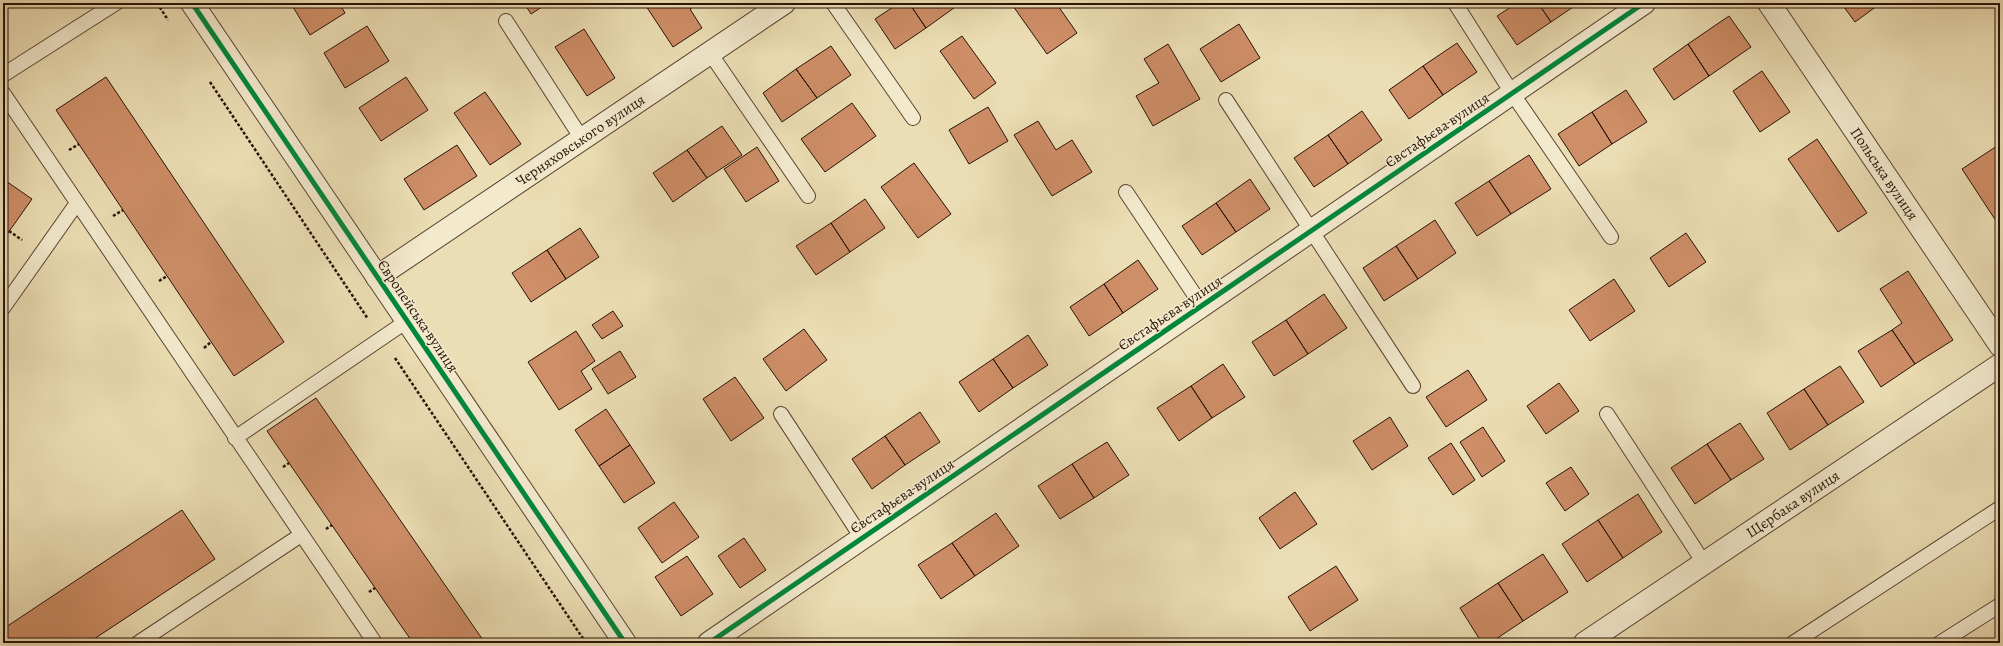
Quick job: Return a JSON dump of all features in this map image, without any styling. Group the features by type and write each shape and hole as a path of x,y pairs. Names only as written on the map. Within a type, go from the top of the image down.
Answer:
{"street":[{"name":"Європейська вулиця","path":"192,3 625,643"},
{"name":"Черняховського вулиця","path":"377,277 784,3"},
{"name":"Євстафьєва вулиця","path":"709,643 1644,3"},
{"name":"Польська вулиця","path":"1769,3 2000,345"},
{"name":"Щєрбака вулиця","path":"1585,643 2000,365"}],"lane":[{"path":"3,75 116,3"},
{"path":"833,3 913,118"},
{"path":"1455,3 1512,93 1611,237"},
{"path":"506,21 582,139"},
{"path":"710,53 808,196"},
{"path":"3,93 375,643"},
{"path":"1226,100 1413,386"},
{"path":"1126,192 1202,306"},
{"path":"3,308 77,204"},
{"path":"236,438 407,321"},
{"path":"781,414 862,538"},
{"path":"1607,414 1704,563"},
{"path":"1793,643 2000,508"},
{"path":"138,643 301,535"},
{"path":"1940,643 2000,605"}],"building":[{"path":"300,3 339,3 345,13 310,35 293,7"},
{"path":"524,3 548,3 531,14"},
{"path":"644,3 694,3 695,6 690,9 702,28 673,47"},
{"path":"899,3 909,3 926,28 895,49 875,19"},
{"path":"909,3 956,3 958,5 926,28"},
{"path":"1017,3 1056,3 1077,33 1047,54 1013,6"},
{"path":"1517,3 1538,3 1551,22 1517,45 1497,16"},
{"path":"1538,3 1579,3 1551,22"},
{"path":"1841,3 1881,3 1855,22"},
{"path":"1729,16 1751,47 1709,76 1688,44"},
{"path":"1239,24 1260,58 1221,82 1200,49"},
{"path":"367,26 389,61 345,88 324,53"},
{"path":"584,29 615,78 587,96 555,47"},
{"path":"962,36 996,83 974,99 940,51"},
{"path":"1457,43 1477,72 1443,95 1423,66"},
{"path":"1168,44 1200,99 1153,126 1136,96 1159,83 1144,59"},
{"path":"1688,44 1709,76 1674,100 1653,69"},
{"path":"831,46 851,75 817,98 796,69"},
{"path":"1423,66 1443,95 1409,119 1389,90"},
{"path":"796,69 817,98 782,122 763,93"},
{"path":"1762,71 1790,112 1760,132 1733,91"},
{"path":"106,77 284,342 234,376 56,110"},
{"path":"406,77 428,110 381,141 359,108"},
{"path":"1626,90 1647,122 1612,144 1592,112"},
{"path":"485,92 521,144 490,165 454,113"},
{"path":"852,103 876,136 825,172 801,139"},
{"path":"988,107 1008,141 969,164 949,130"},
{"path":"1362,111 1382,140 1348,164 1328,135"},
{"path":"1592,112 1612,144 1579,166 1558,134"},
{"path":"1038,121 1056,150 1072,140 1092,172 1052,196 1014,135"},
{"path":"722,126 742,155 707,178 687,150"},
{"path":"1328,135 1348,164 1314,187 1294,158"},
{"path":"1817,139 1867,213 1838,232 1788,159"},
{"path":"2000,144 2000,227 1962,169"},
{"path":"457,145 477,176 424,210 404,179"},
{"path":"757,147 779,181 746,202 724,169"},
{"path":"687,150 707,178 673,202 653,173"},
{"path":"1529,155 1551,189 1511,214 1489,181"},
{"path":"914,163 951,214 918,238 881,187"},
{"path":"3,179 32,199 3,240"},
{"path":"1250,179 1270,209 1236,232 1216,203"},
{"path":"1489,181 1511,214 1477,236 1455,203"},
{"path":"865,199 885,228 850,252 831,223"},
{"path":"1216,203 1236,232 1202,255 1182,226"},
{"path":"1435,220 1456,253 1418,279 1396,246"},
{"path":"831,223 850,252 816,275 796,246"},
{"path":"580,228 599,257 566,279 547,250"},
{"path":"1686,233 1706,262 1669,287 1650,258"},
{"path":"1396,246 1418,279 1384,301 1363,268"},
{"path":"547,250 566,279 531,302 512,273"},
{"path":"1138,260 1158,289 1123,313 1104,284"},
{"path":"1908,271 1953,340 1915,364 1892,330 1902,323 1880,289"},
{"path":"1614,279 1635,311 1590,341 1569,310"},
{"path":"1104,284 1123,313 1089,336 1070,307"},
{"path":"1324,294 1347,328 1308,354 1286,320"},
{"path":"613,311 623,326 602,339 592,325"},
{"path":"1286,320 1308,354 1274,376 1252,342"},
{"path":"804,329 827,360 786,391 763,359"},
{"path":"1892,330 1915,364 1881,387 1858,351"},
{"path":"576,331 595,361 581,371 592,389 559,410 528,362"},
{"path":"1028,335 1048,365 1013,388 993,359"},
{"path":"620,351 636,377 608,394 592,369"},
{"path":"993,359 1013,388 979,412 959,382"},
{"path":"1223,364 1245,397 1212,418 1191,386"},
{"path":"1840,366 1864,402 1828,425 1804,389"},
{"path":"1468,370 1487,400 1446,427 1426,397"},
{"path":"735,377 764,418 731,441 703,399"},
{"path":"1559,383 1579,411 1546,434 1527,406"},
{"path":"1191,386 1212,418 1179,441 1157,408"},
{"path":"1804,389 1828,425 1790,450 1767,413"},
{"path":"316,398 485,643 413,643 267,431"},
{"path":"606,409 630,445 599,466 575,430"},
{"path":"920,412 940,442 905,465 885,436"},
{"path":"1390,417 1408,446 1372,470 1353,441"},
{"path":"1740,423 1764,459 1731,480 1707,444"},
{"path":"1483,427 1505,461 1482,477 1460,442"},
{"path":"885,436 905,465 872,489 852,459"},
{"path":"1107,442 1129,475 1094,498 1072,464"},
{"path":"1451,443 1475,480 1453,495 1428,458"},
{"path":"1707,444 1731,480 1695,504 1671,468"},
{"path":"630,445 655,483 624,503 599,466"},
{"path":"1072,464 1094,498 1060,519 1038,486"},
{"path":"1571,467 1589,494 1565,511 1546,483"},
{"path":"1295,492 1317,524 1280,549 1259,518"},
{"path":"1638,494 1662,532 1623,558 1598,520"},
{"path":"674,502 699,537 662,563 638,528"},
{"path":"182,510 215,559 88,643 3,643 3,629"},
{"path":"996,513 1019,546 975,576 952,543"},
{"path":"1598,520 1623,558 1587,582 1562,544"},
{"path":"744,538 766,570 740,588 718,556"},
{"path":"952,543 975,576 941,599 918,565"},
{"path":"1543,554 1568,592 1523,621 1498,583"},
{"path":"687,556 713,594 681,616 655,577"},
{"path":"1336,566 1358,600 1310,631 1288,597"},
{"path":"1498,583 1523,621 1490,643 1482,643 1460,608"}],"cycle path":[{"path":"192,3 625,643"},
{"path":"709,643 1644,3"}]}
